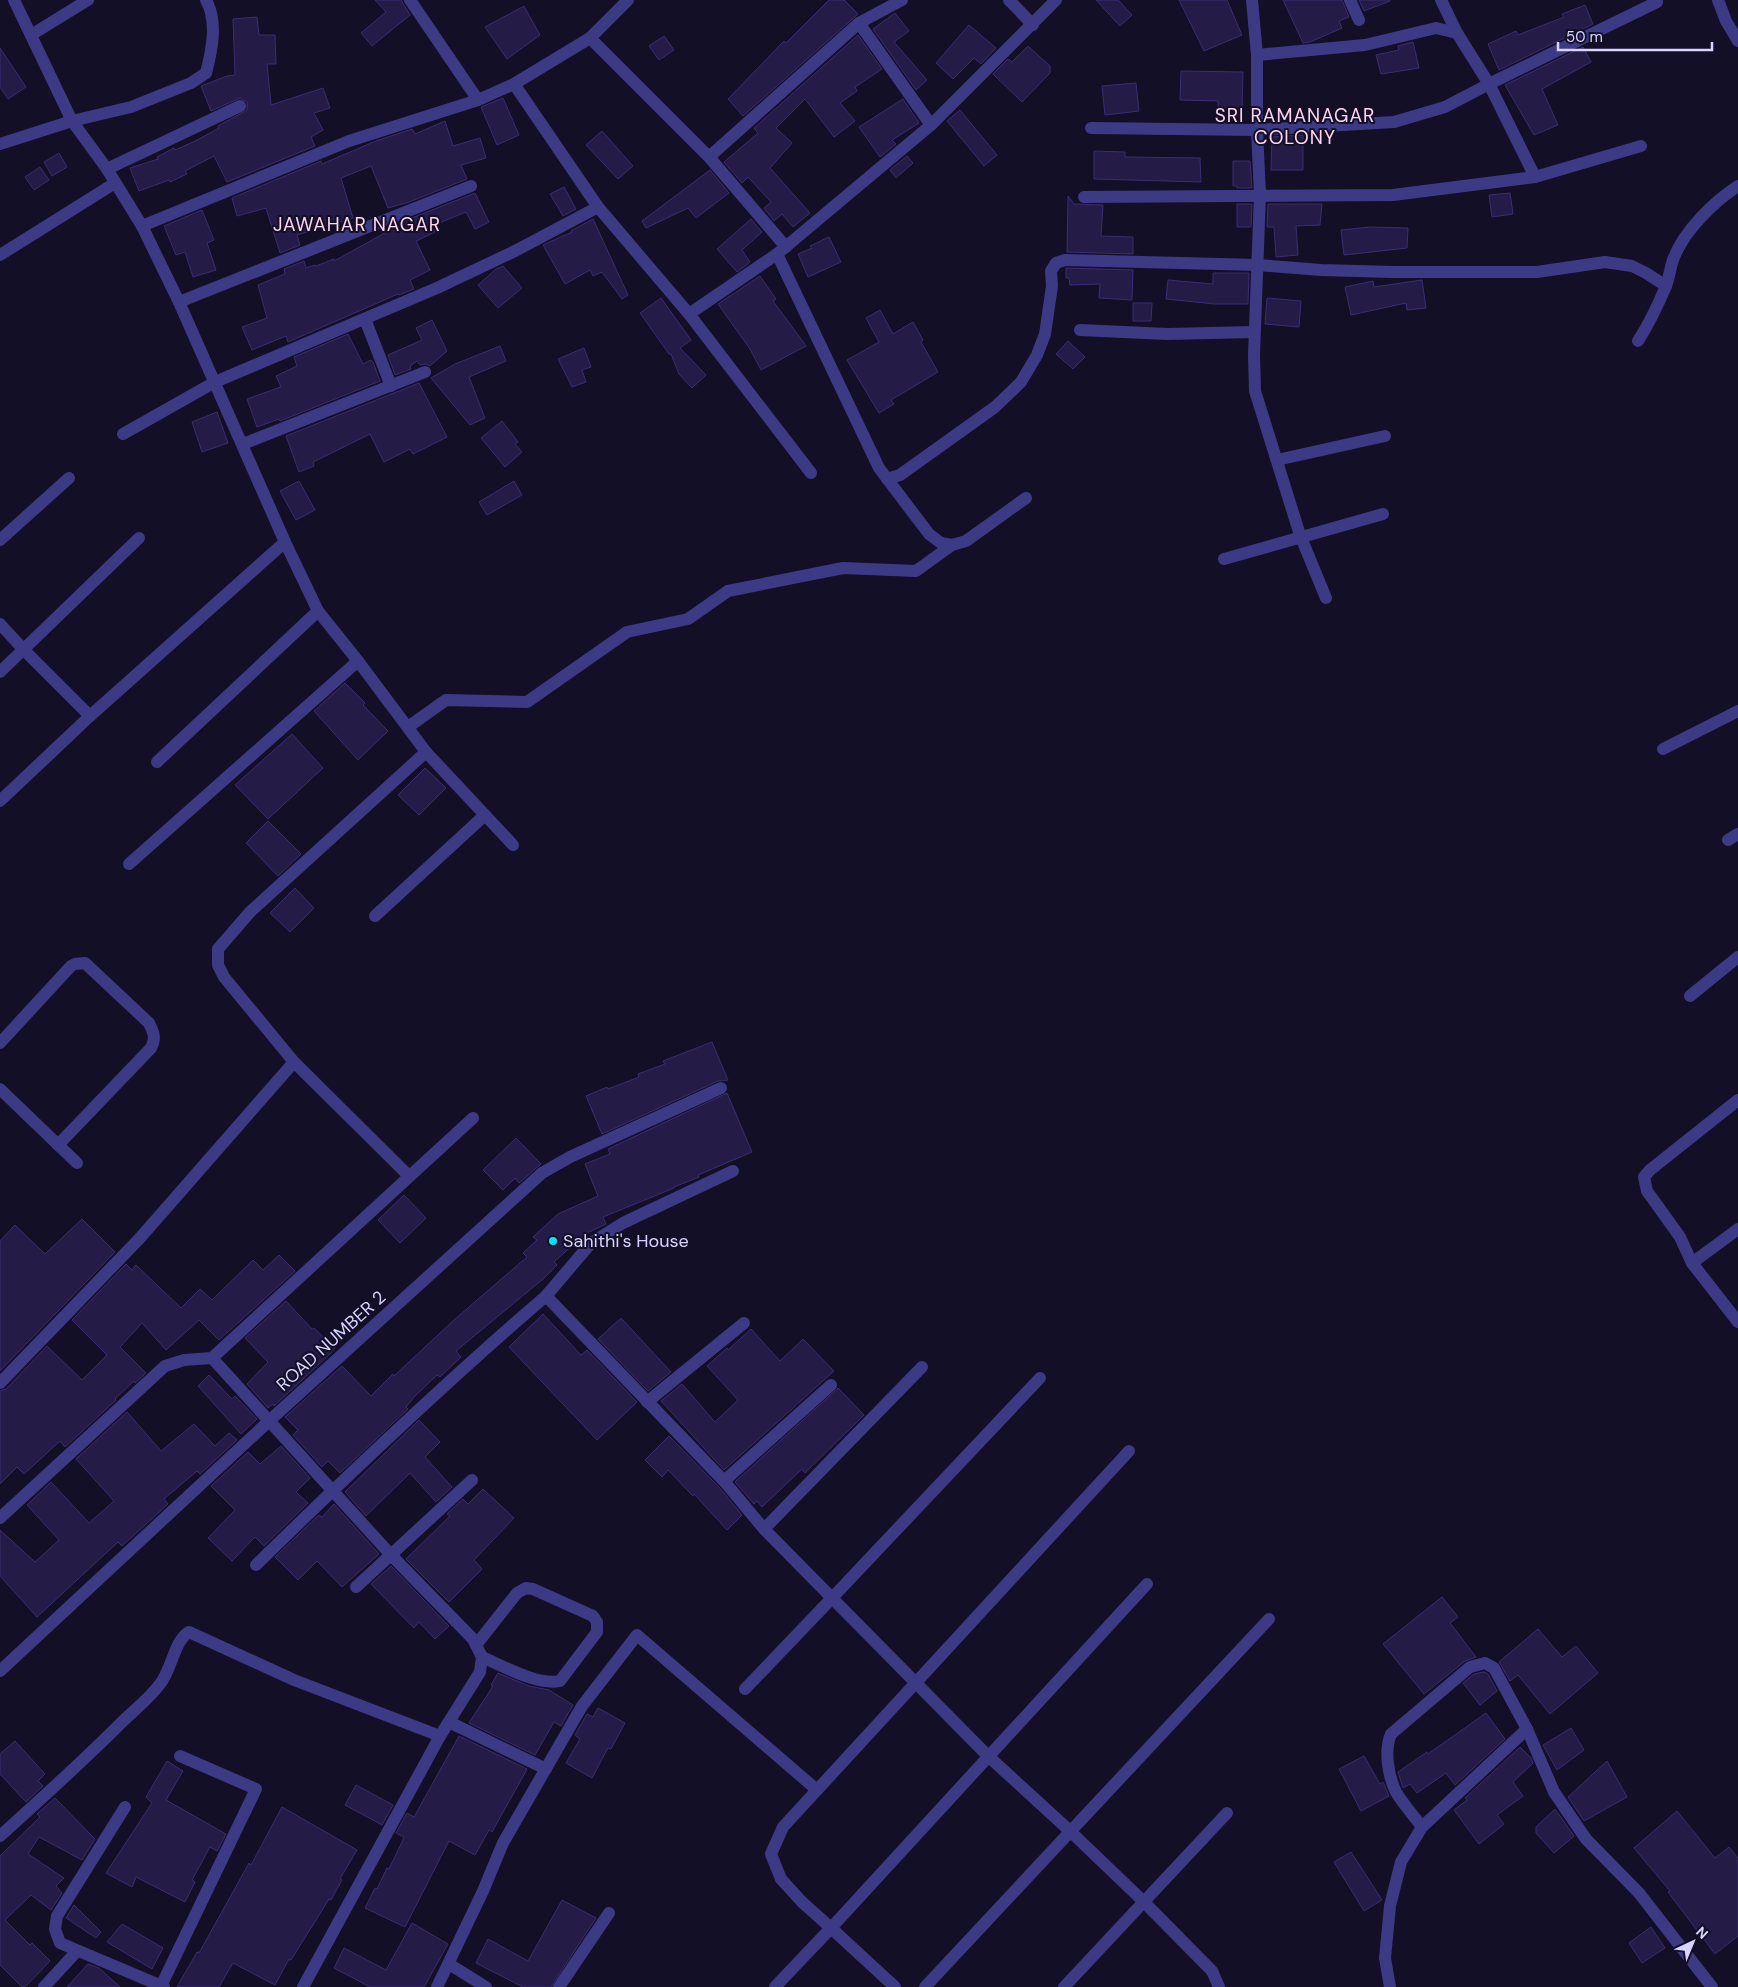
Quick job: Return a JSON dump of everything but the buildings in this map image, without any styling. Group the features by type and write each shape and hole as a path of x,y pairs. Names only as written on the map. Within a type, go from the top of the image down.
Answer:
{"street":[{"path":"14,0 72,121 107,169 142,226 179,302 285,542 318,611 426,752 513,845"},
{"path":"31,35 88,0"},
{"path":"0,144 72,121 131,107 191,82 206,73 212,48 211,10 206,0"},
{"path":"410,0 478,100"},
{"path":"142,226 349,141 478,100 514,84 590,38 628,0"},
{"path":"709,157 859,23 902,0"},
{"path":"1009,0 1033,25"},
{"path":"689,314 782,250 931,125 1056,0"},
{"path":"1252,0 1257,55 1257,130 1260,194 1254,332 1255,391 1302,538 1326,598"},
{"path":"1350,0 1359,20"},
{"path":"1441,0 1457,33 1490,84 1534,177"},
{"path":"1718,0 1726,21 1738,42"},
{"path":"1091,128 1257,130 1394,122 1445,107 1657,2"},
{"path":"859,23 931,125"},
{"path":"1257,55 1365,45 1436,28 1457,33"},
{"path":"590,38 709,157 782,250 879,468 929,534 941,543 952,544 966,541 1026,498"},
{"path":"514,84 598,206 689,314 811,473"},
{"path":"107,169 240,106"},
{"path":"1084,197 1260,194 1393,195 1534,177 1641,146"},
{"path":"0,255 115,183"},
{"path":"179,302 471,186"},
{"path":"1638,341 1648,326 1666,286 1673,259 1689,230 1721,198 1738,186"},
{"path":"123,434 214,382 437,288 516,251 598,206"},
{"path":"887,479 900,475 995,407 1021,382 1037,355 1045,334 1052,286 1051,271 1056,262 1065,260 1258,266 1375,272 1537,272 1605,262 1632,266 1666,286"},
{"path":"365,319 391,386"},
{"path":"1080,330 1167,334 1254,332"},
{"path":"243,444 425,372"},
{"path":"1277,460 1385,436"},
{"path":"0,540 69,478"},
{"path":"1224,559 1383,514"},
{"path":"0,672 139,538"},
{"path":"0,801 90,716 285,542"},
{"path":"408,728 446,700 528,702 627,632 688,619 728,591 842,568 916,571 952,544"},
{"path":"157,762 318,611"},
{"path":"0,624 90,716"},
{"path":"129,864 358,662"},
{"path":"1663,749 1738,711"},
{"path":"410,1176 294,1062 224,976 218,965 218,949 250,912 426,752"},
{"path":"375,916 485,815"},
{"path":"1690,996 1738,957"},
{"path":"0,1043 71,966 80,963 85,963 149,1023 154,1032 155,1041 151,1048 58,1145"},
{"path":"0,1383 140,1238 294,1062"},
{"name":"ROAD NUMBER 2","path":"0,1671 269,1421 542,1173 570,1157 721,1088"},
{"path":"0,1089 77,1163"},
{"path":"1738,1100 1650,1170 1644,1178 1647,1191 1680,1237 1692,1263 1738,1322"},
{"path":"2,1513 165,1366 184,1360 212,1358 473,1118"},
{"path":"256,1565 482,1351 546,1296 591,1243 623,1224 733,1171"},
{"path":"1692,1263 1738,1230"},
{"path":"546,1296 724,1481 764,1529 914,1684 1143,1901 1212,1972 1220,1987"},
{"path":"647,1402 744,1323"},
{"path":"212,1358 391,1555 473,1639 482,1658 480,1672 440,1736 303,1987"},
{"path":"764,1529 922,1367"},
{"path":"745,1689 1040,1378"},
{"path":"724,1481 831,1385"},
{"path":"895,1987 802,1902 781,1879 771,1854 783,1827 1129,1451"},
{"path":"356,1587 472,1480"},
{"path":"775,1987 1147,1584"},
{"path":"476,1645 517,1592 526,1588 533,1589 593,1616 597,1622 597,1632 560,1681 552,1683 541,1681 482,1658"},
{"path":"925,1987 1269,1619"},
{"path":"0,1836 105,1739 160,1684 170,1667 183,1635 189,1632 294,1680 440,1736"},
{"path":"436,1987 449,1964 503,1843 582,1706 637,1634 817,1790"},
{"path":"1422,1827 1396,1792 1389,1770 1388,1742 1391,1734 1470,1667 1485,1663 1494,1668 1527,1729 1554,1792 1586,1838 1639,1894 1712,1987"},
{"path":"449,1722 546,1769"},
{"path":"1390,1987 1385,1958 1390,1906 1401,1862 1422,1827 1527,1729"},
{"path":"125,1807 58,1916 55,1929 60,1943 163,1986 256,1789 180,1756"},
{"path":"1064,1987 1227,1813"},
{"path":"559,1987 609,1913"},
{"path":"44,1987 76,1951"},
{"path":"449,1964 486,1987"}],"place":[{"name":"Sahithi's House","path":"553,1241"}],"district":[{"name":"SRI RAMANAGAR COLONY","path":"1295,126"},
{"name":"JAWAHAR NAGAR","path":"357,224"}]}
